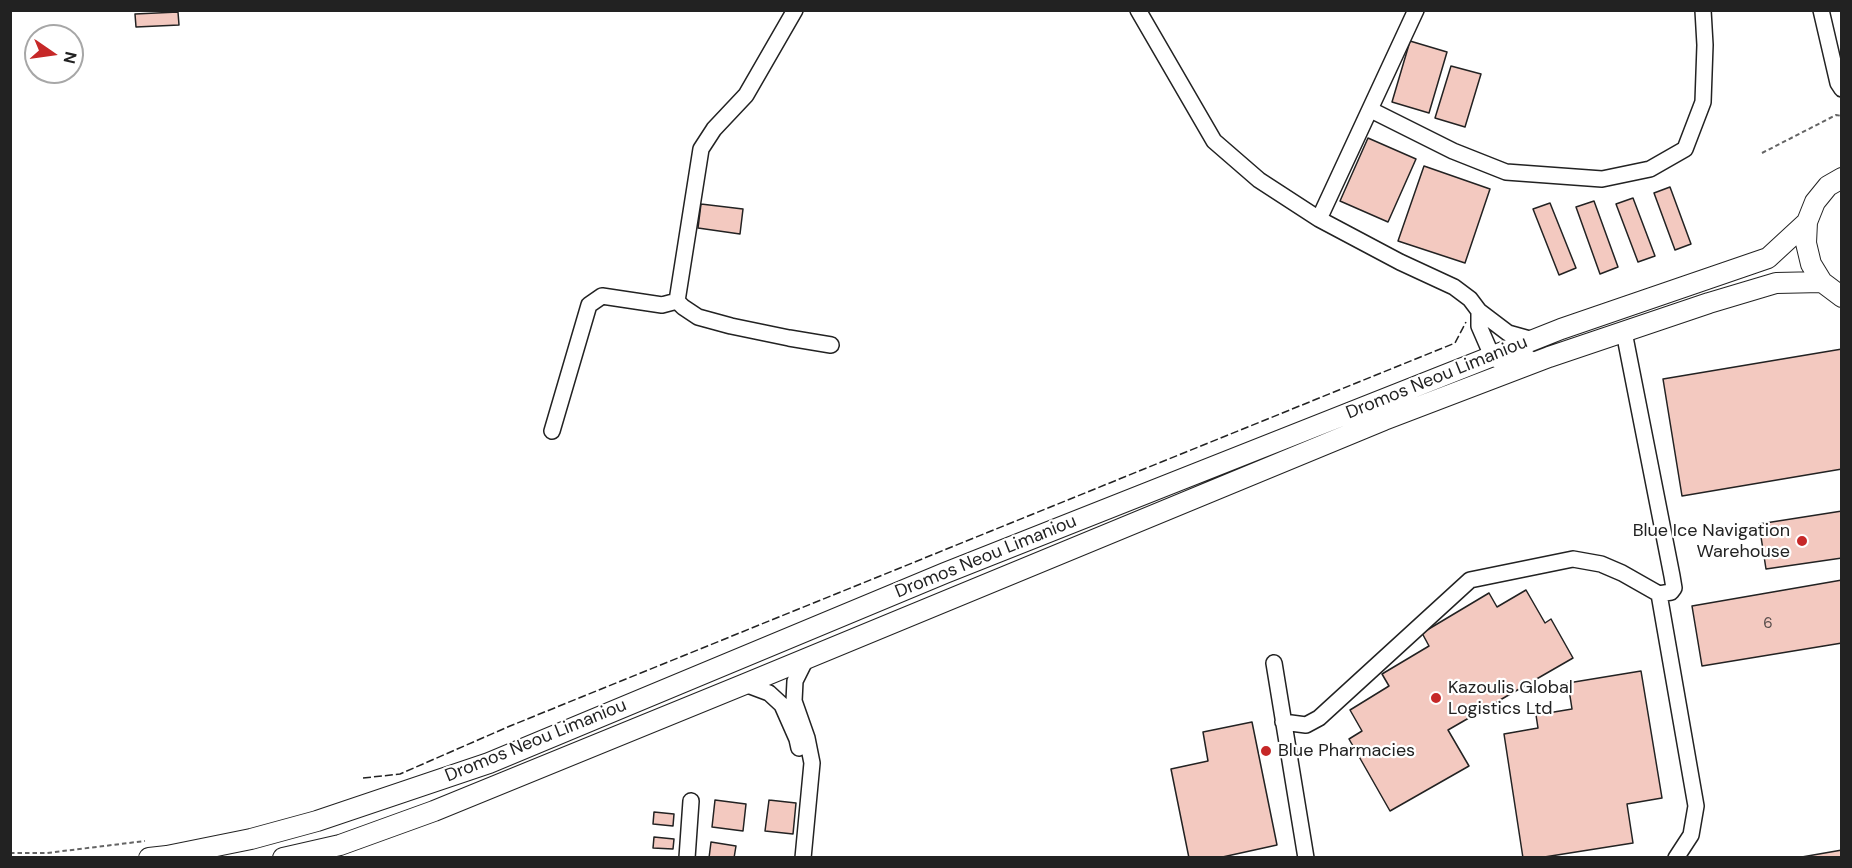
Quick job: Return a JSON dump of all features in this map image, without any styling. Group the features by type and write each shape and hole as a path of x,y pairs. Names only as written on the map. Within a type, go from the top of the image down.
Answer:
{"main road":[{"path":"1842,178 1828,186 1815,202 1808,222 1806,243 1811,264 1822,282 1836,295 1842,297"},
{"name":"Dromos Neou Limaniou","path":"149,849 167,856 251,839 317,821 489,763 945,573 1492,356 1561,329 1768,258 1808,222"},
{"name":"Dromos Neou Limaniou","path":"283,858 340,845 434,811 1373,424 1549,357 1776,283 1822,282"}],"street":[{"path":"795,10 746,95 714,129 701,149 677,301 683,308 698,317 731,326 831,345"},
{"path":"1138,10 1214,141 1259,180 1319,219 1400,262 1454,287 1470,299 1479,311 1508,333 1533,340"},
{"path":"1319,219 1416,10"},
{"path":"1371,110 1453,151 1506,172 1602,179 1650,170 1684,149 1703,102 1705,45 1703,10"},
{"path":"1821,10 1838,83 1842,89"},
{"path":"552,431 588,305 602,296 662,305 677,301"},
{"path":"1479,311 1479,326 1492,356 1500,362 1517,361 1530,356 1549,357"},
{"path":"1283,722 1306,725 1320,718 1470,580 1573,559 1600,564 1622,573 1659,594 1671,592 1674,588 1672,576 1624,332"},
{"path":"1659,594 1696,806 1690,835 1676,858"},
{"path":"803,858 812,763 807,738 794,701 795,681 806,659"},
{"path":"1274,663 1305,858"},
{"path":"745,684 769,693 782,705 797,739 809,789"},
{"path":"687,858 691,801"}],"path":[{"path":"1762,153 1836,115 1842,116"},
{"path":"10,853 149,849"}],"building":[{"path":"178,12 179,25 136,27 135,14"},
{"path":"1410,41 1447,52 1429,113 1392,102"},
{"path":"1451,66 1481,74 1465,127 1435,118"},
{"path":"1368,138 1416,159 1388,222 1340,201"},
{"path":"1424,166 1490,189 1465,263 1398,241"},
{"path":"1670,187 1691,244 1675,250 1654,193"},
{"path":"1633,198 1655,256 1638,262 1616,204"},
{"path":"1594,201 1618,267 1600,274 1576,207"},
{"path":"1550,203 1576,268 1559,275 1533,209"},
{"path":"701,204 743,209 740,234 698,228"},
{"path":"1842,349 1842,469 1682,496 1663,379"},
{"name":"Blue Ice Navigation Warehouse","path":"1842,511 1842,558 1766,569 1759,524"},
{"path":"1842,580 1842,643 1702,666 1692,606"},
{"name":"Kazoulis Global Logistics Ltd","path":"1526,590 1545,623 1551,619 1573,658 1448,730 1469,766 1390,811 1349,739 1362,731 1350,710 1389,686 1382,674 1429,646 1422,633 1489,593 1497,607"},
{"path":"1641,671 1662,798 1627,804 1633,843 1538,858 1523,858 1504,734 1538,728 1536,715 1572,709 1568,683"},
{"path":"1252,722 1277,845 1218,858 1189,858 1171,769 1208,761 1203,732"},
{"path":"715,800 746,804 743,831 712,827"},
{"path":"769,800 796,803 793,834 765,831"},
{"path":"654,812 674,814 673,826 653,824"},
{"path":"654,837 674,839 673,849 653,848"},
{"path":"711,842 736,846 734,858 709,858"},
{"path":"1842,850 1842,858 1796,858"}],"fence":[{"path":"363,778 400,774 510,726 1455,343 1466,322"}],"place":[{"name":"Blue Ice Navigation Warehouse","path":"1802,541"},
{"name":"Kazoulis Global Logistics Ltd","path":"1436,698"},
{"name":"Blue Pharmacies","path":"1266,751"}]}
